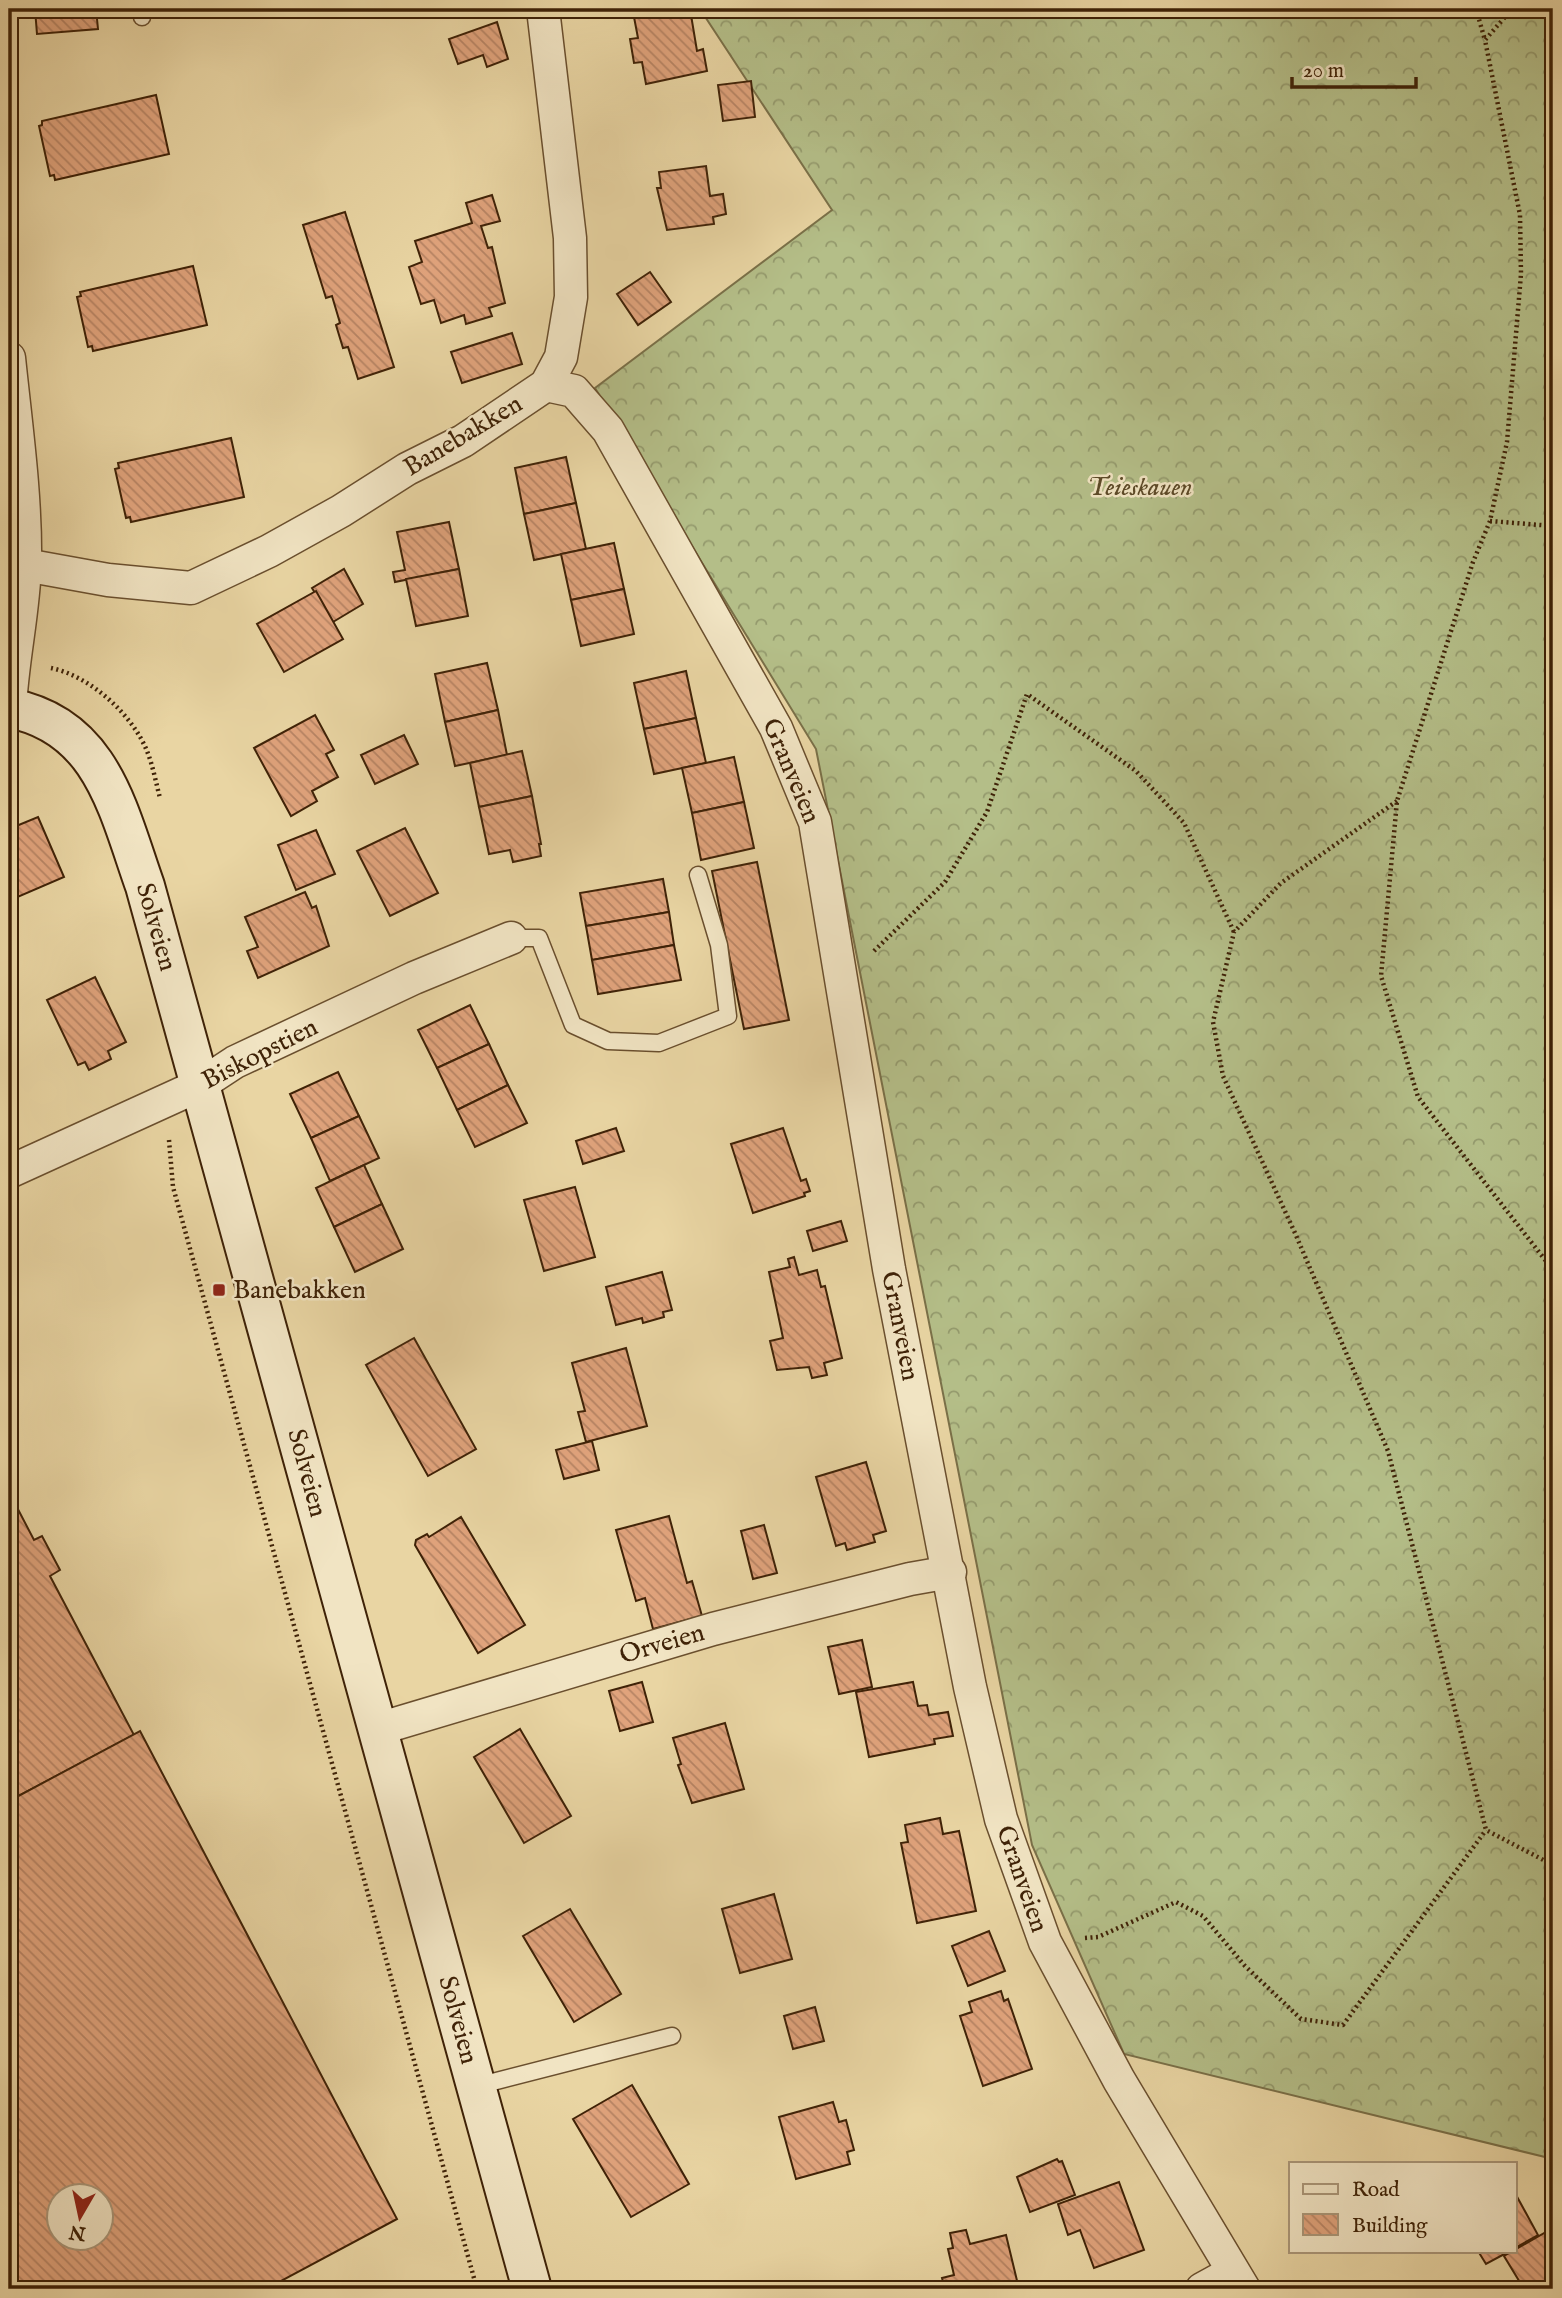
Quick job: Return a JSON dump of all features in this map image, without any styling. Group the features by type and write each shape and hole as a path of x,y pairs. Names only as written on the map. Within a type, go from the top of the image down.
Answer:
{"main road":[{"name":"Solveien","path":"9,708 32,713 68,734 100,769 113,793 147,893 532,2289"}],"street":[{"name":"Banebakken","path":"25,565 108,580 191,588 269,551 341,511 407,469 463,441 547,385 561,357 570,296 570,238 543,9"},
{"path":"9,358 23,503 25,565 9,708"},
{"name":"Granveien","path":"547,385 574,391 608,430 776,728 816,822 868,1157 970,1687 1001,1819 1045,1942 1119,2080 1239,2281"},
{"name":"Biskopstien","path":"9,1172 200,1085 235,1062 414,978 511,938"},
{"name":"Orveien","path":"378,1729 713,1629 910,1579 950,1572"},
{"path":"1202,2289 1239,2281"}],"lane":[{"path":"511,938 539,938 573,1025 608,1041 659,1042 728,1016 719,945 698,875"},
{"path":"477,2086 673,2036"}],"path":[{"path":"1476,9 1485,40 1520,215 1521,274 1507,442 1490,521 1473,562 1398,801 1381,976 1418,1097 1553,1270"},
{"path":"1485,40 1512,9"},
{"path":"1490,521 1553,526"},
{"path":"838,958 878,950 945,882 987,812 1027,694 1136,771 1184,823 1234,932"},
{"path":"1398,801 1281,883 1234,932 1213,1022 1223,1076 1295,1233 1388,1451 1486,1830 1553,1865"},
{"path":"169,1128 173,1187 477,2289"},
{"path":"1045,1942 1098,1937 1176,1902 1203,1916 1245,1966 1301,2019 1343,2025 1486,1830"}],"green space":[{"name":"Teieskauen","path":"700,9 1553,9 1553,2159 1124,2054 1032,1845 816,749 595,388 832,210"}],"building":[{"path":"35,9 96,9 98,29 37,34"},
{"path":"690,9 697,51 703,49 707,71 646,84 642,62 634,63 630,39 638,38 634,17"},
{"path":"497,22 508,59 487,67 483,55 458,64 449,39"},
{"path":"751,81 755,117 723,121 718,85"},
{"path":"156,95 169,154 55,180 54,175 50,176 39,126 42,121"},
{"path":"706,166 710,196 723,194 726,214 713,217 714,224 667,230 657,188 661,188 659,172"},
{"path":"492,195 500,221 481,226 488,248 492,247 505,303 489,308 492,316 466,324 464,315 441,323 434,300 421,304 409,267 422,262 415,241 472,223 466,203"},
{"path":"345,212 394,367 358,379 348,347 343,348 336,325 340,323 332,296 326,298 303,225"},
{"path":"193,266 207,325 93,351 92,346 88,347 77,297 81,296 80,292"},
{"path":"650,272 671,302 638,325 617,294"},
{"path":"512,333 522,364 462,383 451,352"},
{"path":"231,438 244,497 131,522 130,517 126,518 115,469 119,468 118,463"},
{"path":"566,457 576,503 524,514 515,468"},
{"path":"576,503 586,549 534,560 524,514"},
{"path":"449,522 459,569 395,582 393,572 405,570 397,532"},
{"path":"614,543 624,589 571,600 561,554"},
{"path":"344,569 363,604 333,622 312,588"},
{"path":"459,569 468,616 416,626 406,579"},
{"path":"624,589 634,634 581,646 571,600"},
{"path":"316,591 343,639 284,672 257,624"},
{"path":"487,663 498,710 445,722 435,674"},
{"path":"686,671 696,718 644,729 634,683"},
{"path":"498,710 507,755 455,766 445,722"},
{"path":"315,715 334,750 326,754 338,777 312,791 317,801 291,816 254,748"},
{"path":"696,718 706,763 654,774 644,729"},
{"path":"404,735 418,764 375,784 361,755"},
{"path":"522,751 532,796 479,807 470,763"},
{"path":"734,757 744,802 692,813 682,768"},
{"path":"532,796 541,856 513,862 510,850 489,854 479,807"},
{"path":"744,802 754,848 701,860 692,813"},
{"path":"38,817 64,877 13,899 9,888 9,829"},
{"path":"405,828 438,893 390,916 357,851"},
{"path":"316,830 335,874 296,890 278,845"},
{"path":"757,862 789,1020 744,1029 712,871"},
{"path":"663,879 669,912 586,926 580,893"},
{"path":"305,892 312,908 316,906 329,946 258,978 247,951 258,947 245,917"},
{"path":"669,912 674,945 592,960 586,926"},
{"path":"674,945 681,980 598,994 592,960"},
{"path":"95,977 126,1042 108,1051 111,1059 89,1070 85,1062 78,1065 47,1000"},
{"path":"470,1005 489,1044 437,1068 418,1030"},
{"path":"489,1044 508,1085 457,1110 437,1068"},
{"path":"338,1072 359,1116 311,1138 290,1094"},
{"path":"508,1085 527,1123 475,1147 457,1110"},
{"path":"359,1116 379,1158 330,1181 311,1138"},
{"path":"616,1128 624,1151 583,1164 576,1141"},
{"path":"783,1128 801,1181 806,1179 810,1191 804,1193 805,1196 753,1213 731,1144"},
{"path":"364,1165 382,1204 334,1227 316,1188"},
{"path":"575,1187 595,1257 544,1271 524,1200"},
{"path":"382,1204 403,1249 355,1272 334,1227"},
{"path":"841,1221 847,1241 813,1251 807,1231"},
{"path":"794,1257 799,1275 817,1270 821,1287 825,1286 842,1358 824,1363 827,1375 812,1378 809,1367 777,1370 770,1341 783,1338 769,1272 790,1267 788,1259"},
{"path":"662,1272 672,1310 663,1312 664,1317 643,1323 642,1318 616,1325 606,1287"},
{"path":"414,1338 476,1449 428,1476 366,1365"},
{"path":"626,1348 647,1426 586,1442 578,1412 585,1411 572,1363"},
{"path":"592,1441 599,1470 564,1479 556,1450"},
{"path":"866,1462 886,1531 873,1535 875,1542 847,1550 845,1543 836,1546 816,1477"},
{"path":"9,1492 34,1540 42,1536 60,1570 50,1576 134,1735 9,1801"},
{"path":"669,1516 687,1583 692,1581 702,1616 653,1629 645,1598 636,1601 616,1530"},
{"path":"461,1517 525,1625 478,1653 415,1545 416,1540 427,1534 429,1537"},
{"path":"764,1525 777,1573 753,1579 741,1531"},
{"path":"862,1640 872,1687 839,1694 828,1647"},
{"path":"642,1682 653,1722 620,1731 609,1691"},
{"path":"913,1682 918,1706 927,1705 929,1715 948,1712 953,1736 934,1739 935,1744 869,1757 856,1692"},
{"path":"725,1723 744,1789 692,1803 678,1765 681,1764 673,1738"},
{"path":"520,1729 571,1816 524,1843 474,1757"},
{"path":"140,1731 397,2219 266,2289 9,2289 9,1801"},
{"path":"940,1818 943,1834 959,1831 976,1911 917,1923 901,1843 908,1842 905,1825"},
{"path":"774,1894 792,1959 740,1973 722,1909"},
{"path":"570,1909 621,1994 574,2022 523,1936"},
{"path":"989,1931 1005,1971 968,1986 952,1946"},
{"path":"1001,1991 1004,2001 1008,1999 1032,2069 983,2086 960,2016 972,2012 969,2002"},
{"path":"815,2007 824,2041 793,2049 784,2016"},
{"path":"632,2085 689,2184 631,2217 573,2119"},
{"path":"833,2102 839,2122 846,2120 854,2150 847,2152 850,2164 796,2179 779,2117"},
{"path":"1057,2159 1062,2161 1075,2195 1030,2212 1017,2177"},
{"path":"1119,2182 1144,2250 1094,2268 1080,2230 1068,2235 1058,2204"},
{"path":"1516,2195 1538,2235 1516,2247"},
{"path":"1553,2228 1553,2289 1524,2289 1504,2256 1516,2252 1516,2249"},
{"path":"966,2230 970,2244 1006,2235 1019,2289 945,2289 942,2278 954,2275 948,2249 953,2248 950,2233"},
{"path":"1479,2252 1508,2252 1486,2264"}],"place":[{"name":"Banebakken","path":"219,1290"}]}
